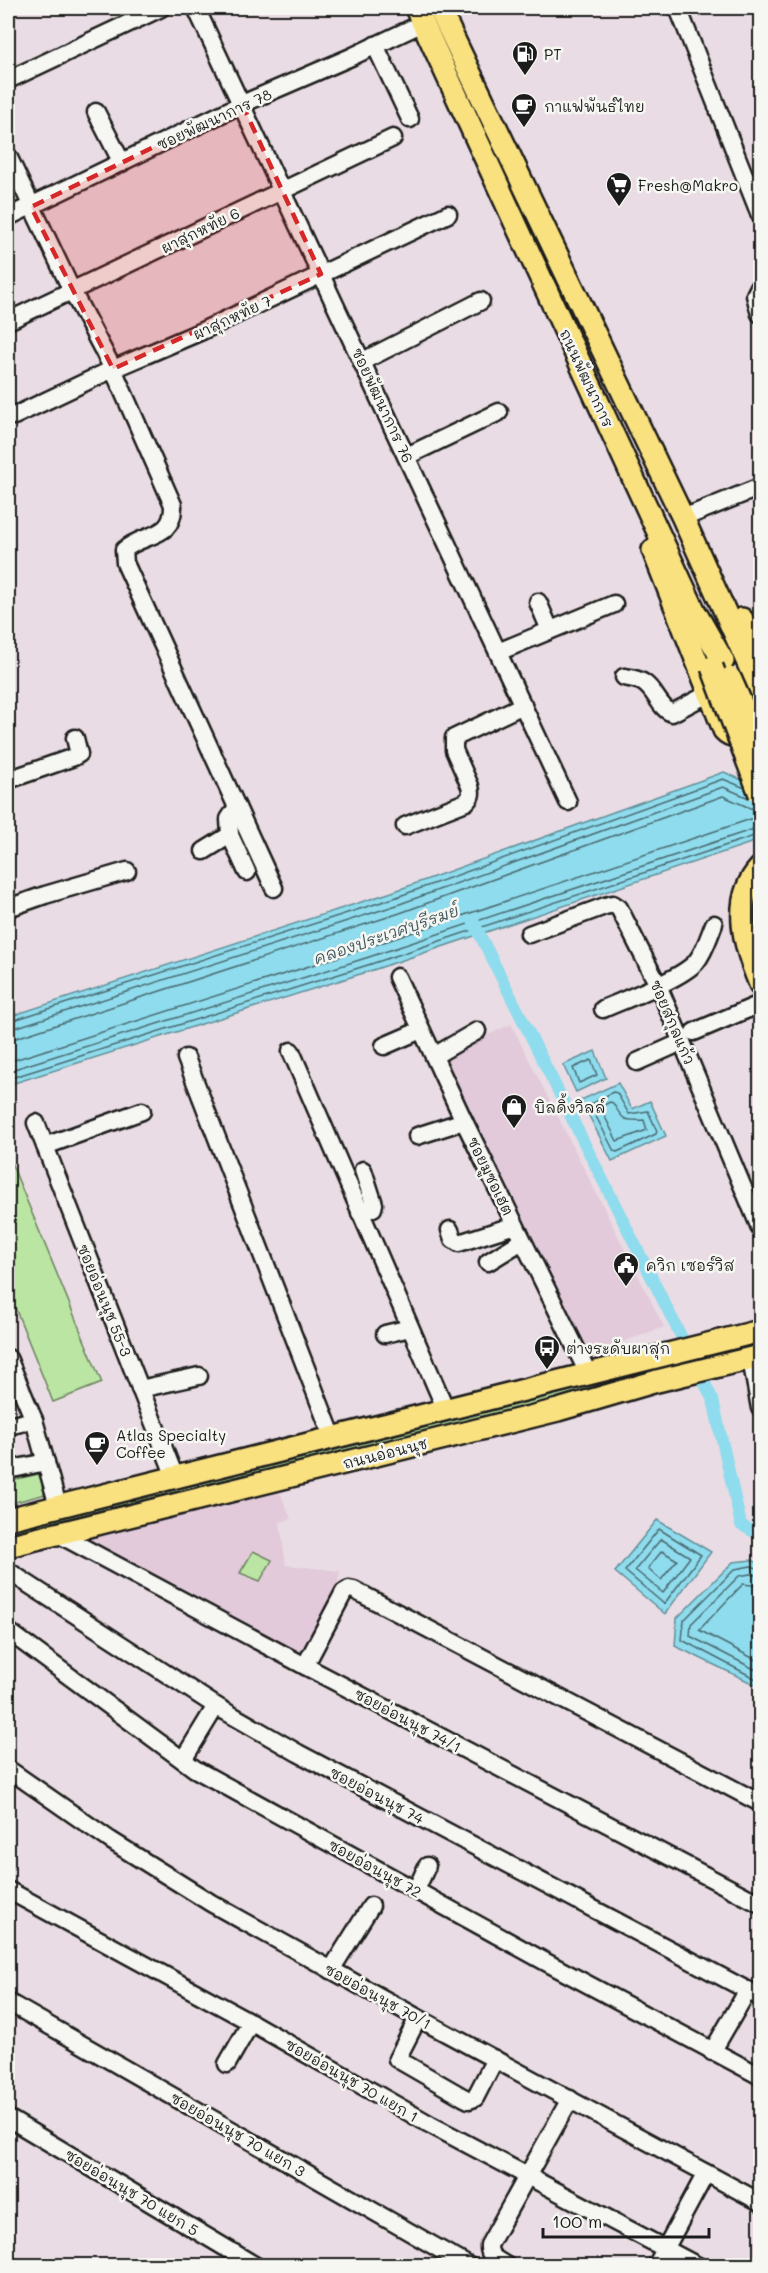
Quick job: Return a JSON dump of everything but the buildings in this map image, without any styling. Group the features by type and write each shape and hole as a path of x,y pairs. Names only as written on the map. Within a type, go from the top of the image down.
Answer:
{"main road":[{"path":"419,15 440,10"},
{"name":"ถนนพัฒนาการ","path":"440,10 696,549 752,655 760,690"},
{"name":"ถนนพัฒนาการ","path":"419,15 718,664"},
{"path":"639,489 648,537 708,694 727,734 735,736 760,728"},
{"path":"718,664 760,746"},
{"path":"718,664 760,794"},
{"path":"757,974 744,933 744,904 750,881 760,868"},
{"path":"757,974 753,924 760,896"},
{"name":"ถนนอ่อนนุช","path":"8,1519 760,1331"},
{"name":"ถนนอ่อนนุช","path":"8,1546 558,1410 657,1381 756,1358"}],"street":[{"path":"8,80 160,8"},
{"name":"ซอยพัฒนาการ 76","path":"196,8 568,802"},
{"path":"678,8 760,215"},
{"name":"ซอยพัฒนาการ 78","path":"8,218 242,104 375,45 419,15"},
{"path":"375,45 410,119"},
{"path":"96,112 122,163"},
{"name":"ผาสุกหทัย 6","path":"8,321 393,138"},
{"path":"8,156 72,291 113,369 173,505 171,523 162,531 129,545 124,550 125,563 274,888"},
{"name":"ผาสุกหทัย 7","path":"14,416 113,369 202,331 448,214"},
{"path":"760,285 755,295 760,314"},
{"path":"363,361 481,301"},
{"path":"407,456 499,412"},
{"path":"682,518 759,491"},
{"path":"538,602 550,630"},
{"path":"498,652 614,603"},
{"path":"624,677 645,684 657,696 665,710 672,712 708,694"},
{"path":"405,826 466,802 470,798 472,793 454,750 454,738 523,705"},
{"path":"8,780 74,757 79,750 75,738"},
{"path":"237,807 229,819 230,835 247,872"},
{"path":"204,851 230,835"},
{"path":"8,908 128,871"},
{"name":"ซอยสกุลแก้ว","path":"529,934 605,906 613,904 619,908 658,985 688,1037 760,1228"},
{"path":"603,1009 688,969 696,962 714,924"},
{"name":"ซอยมูซอเฮต","path":"396,977 588,1373"},
{"path":"637,1062 760,1004"},
{"path":"384,1046 421,1030"},
{"path":"434,1056 477,1030"},
{"path":"291,1051 446,1410"},
{"path":"186,1058 333,1438"},
{"path":"45,1146 142,1111"},
{"path":"417,1136 464,1121"},
{"name":"ซอยอ่อนนุช 55-3","path":"36,1123 175,1478"},
{"path":"360,1213 373,1208 374,1204 363,1170"},
{"path":"450,1230 453,1239 459,1243 515,1226"},
{"path":"488,1262 522,1241"},
{"path":"385,1334 410,1328"},
{"path":"8,1358 34,1420 58,1506"},
{"path":"756,1358 760,1408"},
{"path":"140,1389 199,1376"},
{"path":"8,1426 34,1420"},
{"path":"8,1470 46,1462"},
{"name":"ซอยอ่อนนุช 74/1","path":"58,1534 305,1666 759,1900"},
{"name":"ซอยอ่อนนุช 74","path":"8,1571 216,1706 309,1759 754,1993"},
{"path":"305,1666 344,1592 349,1589 354,1590 760,1803"},
{"name":"ซอยอ่อนนุช 72","path":"8,1631 195,1768 712,2052 760,2076"},
{"path":"183,1760 216,1706"},
{"name":"ซอยอ่อนนุช 70/1","path":"8,1769 110,1840 211,1903 418,2018 760,2202"},
{"path":"416,1890 427,1866"},
{"name":"ซอยอ่อนนุช 70 แยก 1","path":"8,1890 251,2022 431,2125 698,2265"},
{"path":"332,1970 371,1906"},
{"path":"712,2052 754,1993"},
{"name":"ซอยอ่อนนุช 70 แยก 3","path":"8,2001 469,2265"},
{"path":"418,2018 397,2059 463,2097 469,2100 475,2098 495,2059"},
{"path":"228,2064 251,2022"},
{"path":"507,2265 492,2257 489,2245 570,2099"},
{"name":"ซอยอ่อนนุช 70 แยก 5","path":"8,2118 256,2265"},
{"path":"656,2265 706,2173"}],"highlighted area":[{"path":"242,104 321,274 113,369 31,207"}],"shaded area":[{"path":"511,1024 664,1327 587,1355 441,1058"},
{"path":"279,1490 291,1519 280,1522 286,1565 340,1571 337,1586 298,1655 85,1540"}],"green space":[{"path":"8,1155 102,1383 53,1402 8,1290"},
{"path":"684,1362 685,1365 579,1394 8,1533 8,1527"},
{"path":"43,1473 46,1494 8,1504 8,1481"},
{"path":"253,1551 272,1560 260,1581 240,1573"}],"water":[{"name":"คลองประเวศบุรีรมย์","path":"724,772 760,788 760,840 373,970 8,1085 8,1017 392,892"},
{"path":"595,1051 606,1078 576,1092 563,1065"},
{"path":"618,1083 632,1109 650,1101 666,1136 612,1161 581,1100"},
{"path":"657,1520 711,1552 665,1614 615,1572"},
{"path":"752,1560 760,1564 760,1687 675,1646 677,1618 733,1562"}],"waterway":[{"path":"473,921 713,1400 741,1525 760,1535"}],"place":[{"name":"PT","path":"525,77"},
{"name":"กาแฟพันธ์ไทย","path":"524,129"},
{"name":"Fresh@Makro","path":"619,208"},
{"name":"บิลดิ้งวิลล์","path":"514,1130"},
{"name":"ควิก เซอร์วิส","path":"626,1288"},
{"name":"ต่างระดับผาสุก","path":"547,1371"},
{"name":"Atlas Specialty Coffee","path":"97,1467"}]}
